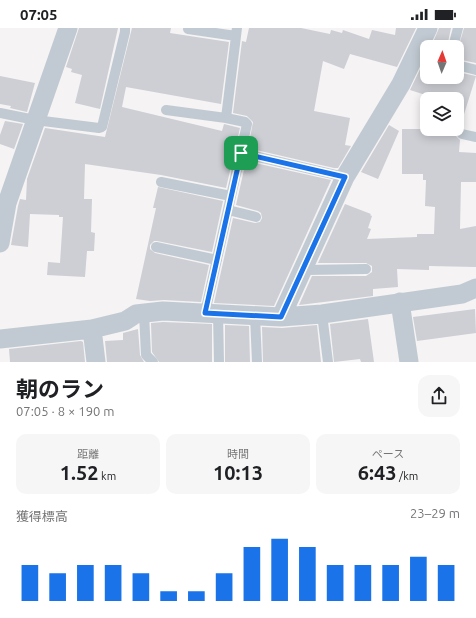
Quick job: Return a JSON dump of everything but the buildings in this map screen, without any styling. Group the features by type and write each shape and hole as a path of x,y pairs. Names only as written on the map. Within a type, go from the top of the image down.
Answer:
{"street":[{"path":"0,243 7,203 34,120 68,28"},
{"path":"281,317 345,177 401,84 428,28"},
{"path":"0,339 92,329 125,321 136,314 144,313 163,311 281,317 322,314 462,294 476,288"},
{"path":"400,302 409,362"},
{"path":"92,329 96,362"}],"lane":[{"path":"0,113 34,120 99,128 102,127 125,32 124,28"},
{"path":"455,40 458,28"},
{"path":"188,29 237,32 226,118"},
{"path":"464,67 476,70"},
{"path":"166,110 247,122 217,260 212,313 219,362"},
{"path":"464,134 476,136"},
{"path":"241,153 345,177"},
{"path":"161,182 231,196"},
{"path":"228,210 256,217"},
{"path":"156,247 217,260"},
{"path":"303,268 306,270 366,269"},
{"path":"144,313 146,355 153,362"},
{"path":"322,314 328,362"},
{"path":"255,316 257,362"}],"route":[{"path":"241,153 345,177 281,317 205,313 241,153"}]}
